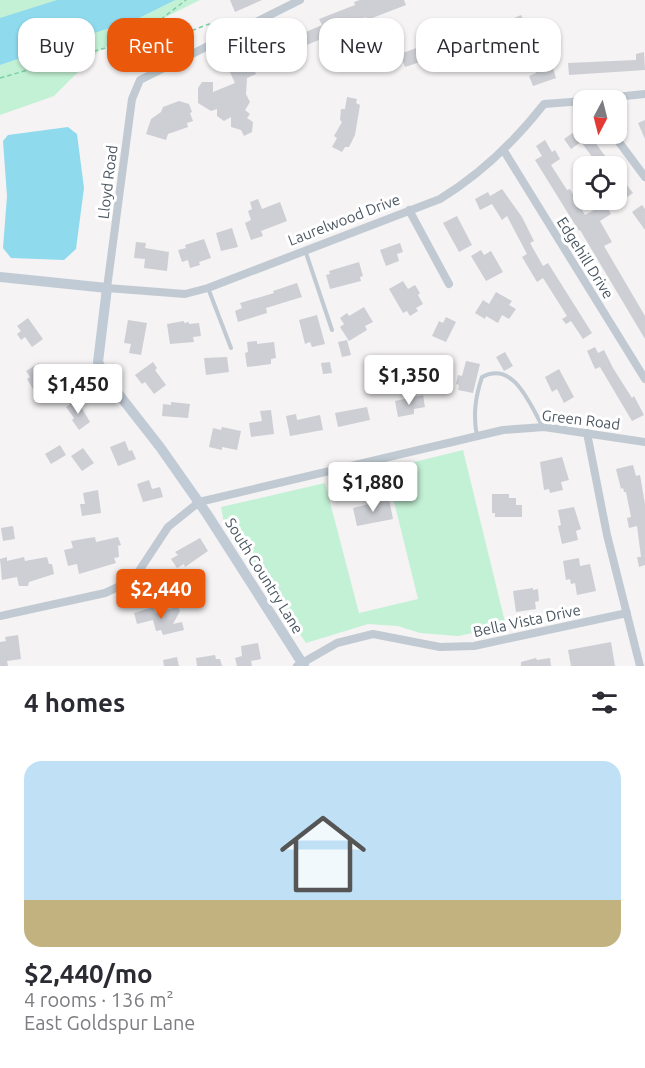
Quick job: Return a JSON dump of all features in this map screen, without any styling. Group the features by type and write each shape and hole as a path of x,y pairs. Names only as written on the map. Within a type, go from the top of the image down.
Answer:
{"street":[{"name":"Lloyd Road","path":"107,288 132,99 140,80 300,0"},
{"name":"Laurelwood Drive","path":"627,96 645,94"},
{"name":"Laurelwood Drive","path":"107,288 185,294 208,288 440,199 504,151 544,104 573,102"},
{"path":"620,144 645,177"},
{"name":"Edgehill Drive","path":"504,151 645,379"},
{"path":"409,210 449,284"},
{"path":"0,277 107,288"},
{"name":"South Country Lane","path":"107,288 98,362 106,378 160,447 199,502 301,665"},
{"name":"Green Road","path":"199,502 503,430 544,427 645,442"},
{"path":"587,433 607,535 640,666"},
{"path":"0,616 105,593 133,580 168,527 199,502"},
{"name":"Bella Vista Drive","path":"301,665 337,643 373,634 440,647 474,646 627,613"}],"lane":[{"path":"305,250 332,330"},
{"path":"208,288 231,348"},
{"path":"477,437 474,411 477,392 482,377 490,373 504,374 513,378 544,427"}],"path":[{"path":"163,18 186,0"},
{"path":"0,78 107,47"}],"green space":[{"path":"0,0 200,0 164,18 107,18 107,46 95,55 95,18 18,18 18,72 78,72 54,96 0,115"},
{"path":"463,450 506,626 458,636 420,633 398,626 368,624 306,643 224,523 221,507 325,483 359,613 418,599 386,469"}],"water":[{"path":"57,0 175,0 139,18 107,18 107,29 95,33 95,18 18,18 18,59 0,65 0,18"},
{"path":"68,127 77,134 84,188 76,249 64,260 11,258 3,248 7,196 3,141 8,135"}],"building":[{"path":"230,0 262,0 235,12"},
{"path":"404,0 406,5 372,18 322,18 355,5 354,2"},
{"path":"319,26 319,40 307,45 307,31"},
{"path":"416,48 416,63 405,67 404,53"},
{"path":"644,52 645,70 569,75 568,63 636,60 636,54"},
{"path":"230,72 255,72 256,74 247,78 246,94 250,102 245,110 250,114 247,118 253,122 252,132 244,136 241,130 231,127 231,117 224,121 217,116 217,109 211,111 198,103 198,88 202,82 213,82 213,92 235,83"},
{"path":"554,72 556,78 533,86 529,76 536,73"},
{"path":"347,97 357,99 356,103 360,105 355,135 349,147 345,147 342,152 332,147 337,138 334,136 342,122 340,120 341,109 345,109"},
{"path":"179,101 189,104 192,112 190,113 193,121 187,123 188,127 168,134 166,140 146,134 151,119 161,112 163,107"},
{"path":"645,120 645,139 638,123"},
{"path":"573,133 573,144 578,144 571,149 564,139"},
{"path":"545,140 552,152 555,150 560,159 551,165 567,190 570,189 573,194 573,210 582,210 585,215 594,210 609,210 611,214 600,221 612,242 604,246 645,316 645,339 535,160 542,156 536,146"},
{"path":"582,144 596,144 605,156 592,156"},
{"path":"627,185 633,193 627,197"},
{"path":"502,189 522,217 534,241 530,243 543,266 548,263 592,333 583,339 571,321 566,324 562,319 567,316 543,278 537,282 522,257 527,254 507,216 502,220 492,204 480,210 475,199 488,192 490,196"},
{"path":"258,199 262,209 280,202 287,221 261,231 263,236 251,240 245,223 251,220 248,211 252,209 250,202"},
{"path":"642,205 645,209 645,230 632,212"},
{"path":"457,216 472,245 459,252 443,223"},
{"path":"232,228 238,247 221,251 216,233"},
{"path":"204,239 211,258 190,268 188,260 182,262 178,250 186,248 185,245"},
{"path":"136,242 146,243 145,248 169,252 167,271 144,268 145,259 134,258"},
{"path":"400,243 403,252 397,254 399,261 386,266 380,250"},
{"path":"481,250 484,255 491,251 503,272 486,281 471,256"},
{"path":"359,262 363,276 360,277 361,281 330,289 326,275 330,274 329,271"},
{"path":"403,281 408,289 415,285 423,304 416,308 418,311 410,316 407,311 403,313 389,289"},
{"path":"297,283 302,297 266,308 267,313 238,322 235,311 242,308 240,303 274,293 273,291"},
{"path":"496,292 512,301 509,305 516,309 509,319 502,315 498,323 475,313 483,300 489,304"},
{"path":"364,307 373,322 365,326 367,330 349,341 340,327 344,324 340,318 347,313 349,316"},
{"path":"317,315 325,344 312,347 310,342 305,344 299,320"},
{"path":"446,317 456,322 446,342 432,336 439,321 443,323"},
{"path":"28,318 43,339 32,347 25,337 21,340 17,334 21,331 17,326"},
{"path":"128,320 147,323 141,355 129,353 131,344 124,343"},
{"path":"184,321 189,324 199,323 201,336 193,337 194,342 170,344 167,324"},
{"path":"347,340 351,355 342,357 338,342"},
{"path":"257,341 257,344 274,342 276,358 271,359 271,364 247,367 245,353 248,352 247,342"},
{"path":"595,347 598,353 604,350 644,415 632,421 600,367 595,369 587,351"},
{"path":"505,352 513,366 504,371 496,357"},
{"path":"227,357 229,372 206,375 204,358"},
{"path":"466,361 480,364 473,393 458,390 459,385 456,384 458,375 462,376"},
{"path":"153,362 157,368 155,370 166,385 154,394 145,382 142,384 135,375"},
{"path":"330,362 332,373 323,374 321,363"},
{"path":"39,363 52,384 36,394 27,379 30,377 26,371"},
{"path":"559,369 574,397 564,403 557,389 552,392 545,377"},
{"path":"423,395 425,407 414,409 414,414 398,417 395,401"},
{"path":"77,400 90,422 79,430 66,407"},
{"path":"171,402 190,404 188,418 162,416 163,404 171,405"},
{"path":"367,407 370,420 338,427 335,413"},
{"path":"271,410 274,434 251,437 249,423 262,421 260,411"},
{"path":"296,414 297,420 320,415 323,430 290,436 286,416"},
{"path":"222,427 241,431 237,450 209,447 213,428 221,430"},
{"path":"125,441 129,451 132,450 136,459 118,466 110,447"},
{"path":"60,445 66,455 51,464 45,454"},
{"path":"83,448 94,463 82,471 71,456"},
{"path":"562,457 569,480 561,482 563,490 550,493 549,489 544,490 540,462"},
{"path":"633,465 636,476 640,475 645,504 645,565 639,567 637,557 641,557 637,526 629,528 627,518 631,517 626,492 623,488 621,489 616,469"},
{"path":"149,480 152,489 160,487 163,497 143,502 137,484"},
{"path":"98,490 101,513 82,516 80,504 85,504 83,493"},
{"path":"492,494 509,494 509,498 516,498 516,505 522,505 522,517 495,517 495,513 492,513"},
{"path":"389,499 393,519 357,526 353,508"},
{"path":"574,507 581,529 576,531 578,540 562,544 558,526 561,525 558,510"},
{"path":"13,526 15,539 3,541 1,528"},
{"path":"95,537 96,542 118,537 121,545 118,546 119,557 114,558 116,563 79,574 77,564 68,566 64,550 73,548 71,541"},
{"path":"200,538 208,551 185,567 184,564 177,568 171,559 178,555 175,552"},
{"path":"7,557 7,561 24,557 25,561 47,557 49,564 52,564 54,574 29,582 28,586 19,586 17,577 2,580 0,559"},
{"path":"579,558 580,566 590,564 596,591 577,595 575,583 571,584 570,579 566,580 563,561"},
{"path":"533,588 533,590 538,589 539,601 535,602 536,609 516,612 513,591"},
{"path":"153,607 156,613 177,607 180,611 173,624 182,622 184,630 163,635 161,630 156,631 153,620 137,624 134,613"},
{"path":"18,635 21,659 7,661 8,666 0,666 0,642 6,641 5,637"},
{"path":"611,642 615,666 571,666 568,650"},
{"path":"258,643 261,659 251,661 252,666 237,666 235,658 242,656 241,646"},
{"path":"215,655 216,659 220,659 222,666 197,666 196,658"},
{"path":"177,657 179,666 164,666 163,660"},
{"path":"536,658 537,660 550,658 551,666 521,666 521,662"}]}
